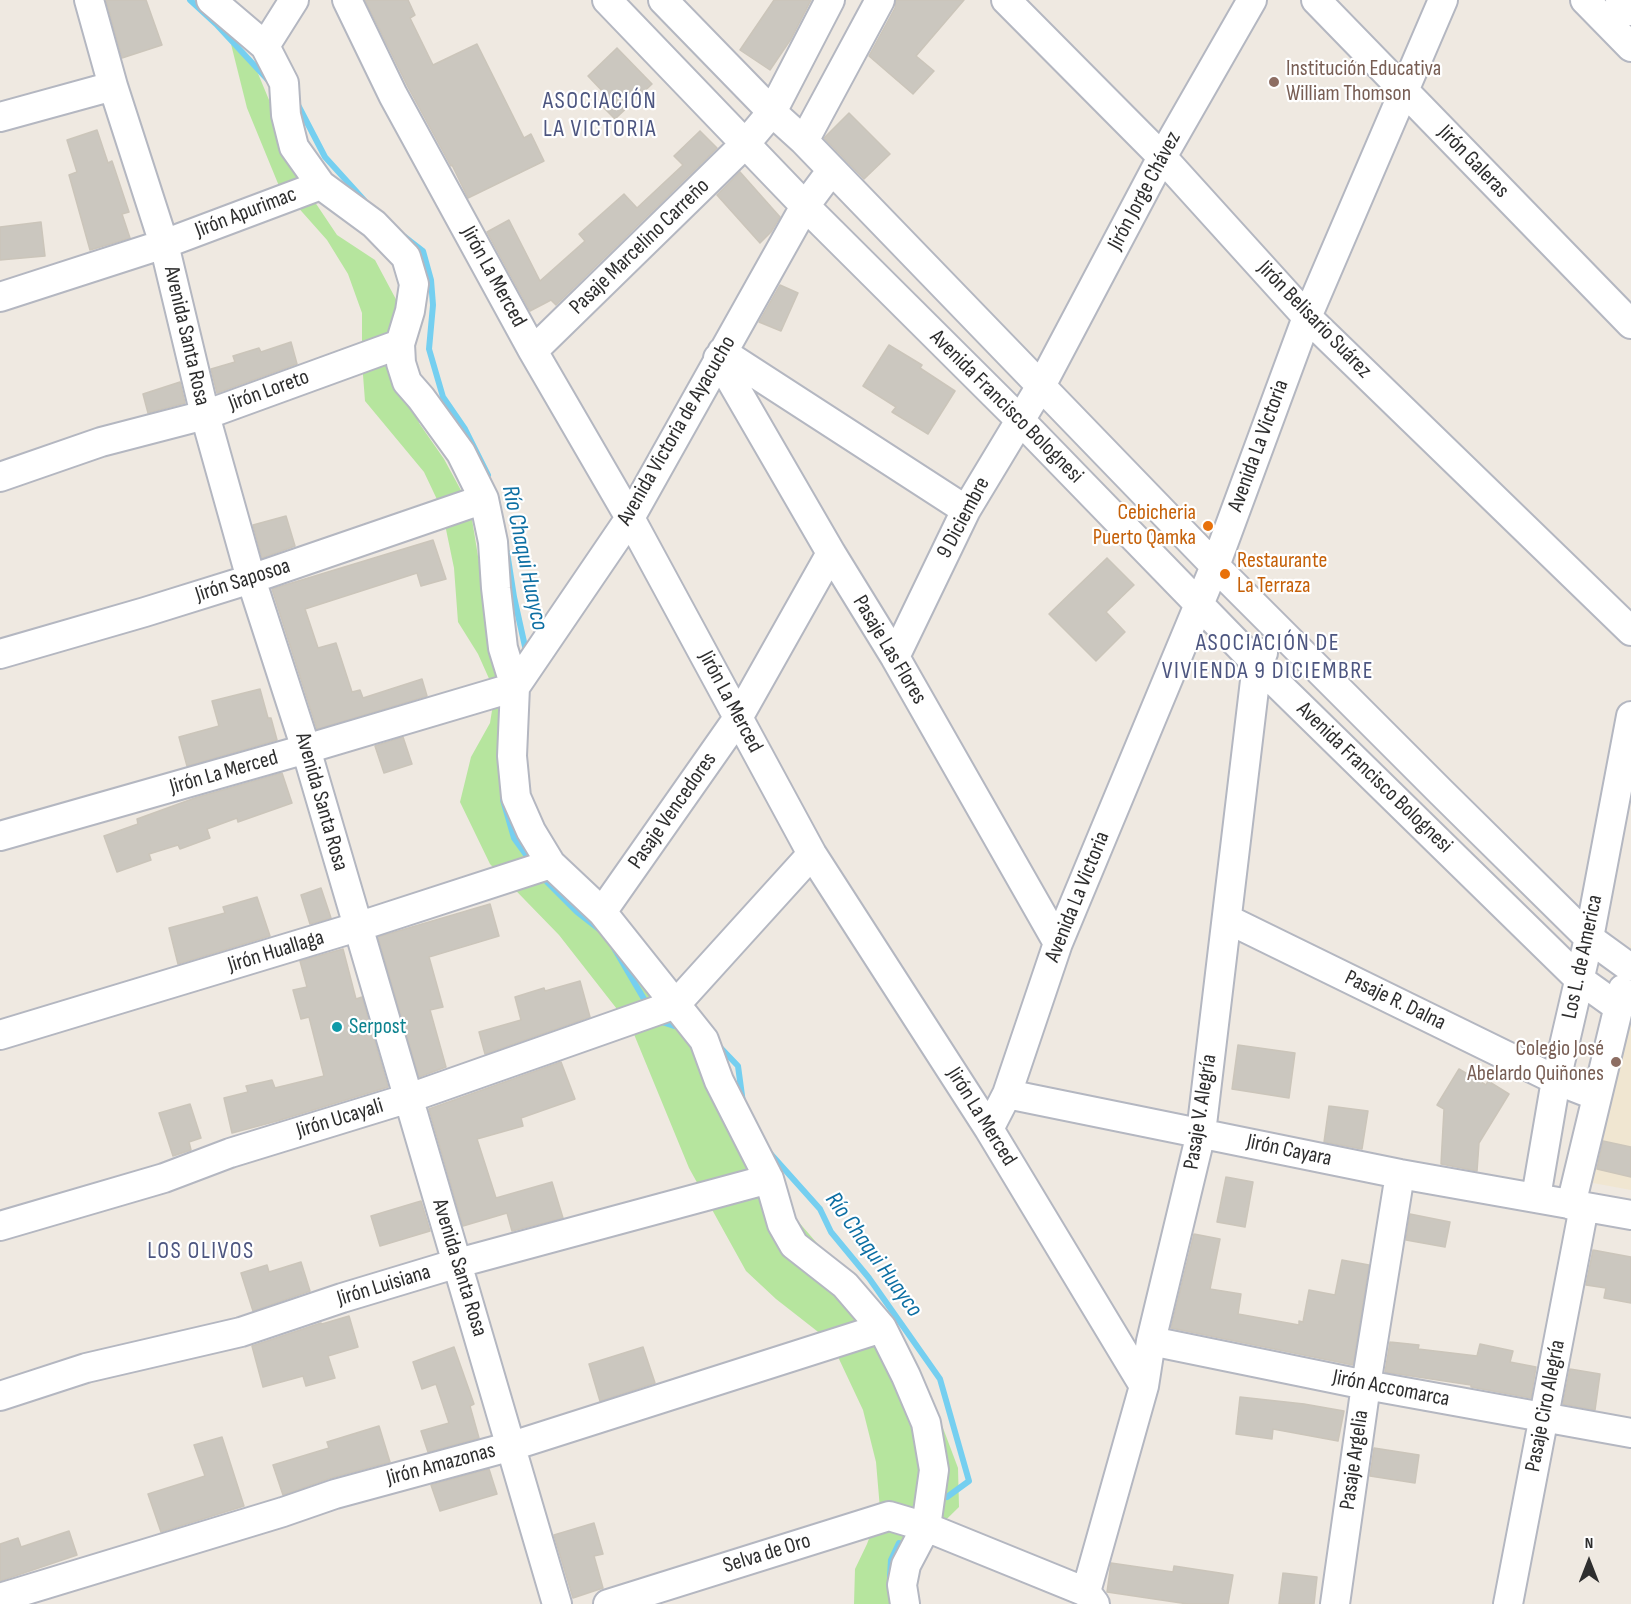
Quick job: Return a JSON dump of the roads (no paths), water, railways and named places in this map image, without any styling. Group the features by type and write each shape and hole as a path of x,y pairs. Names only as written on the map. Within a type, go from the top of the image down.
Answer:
{"street":[{"name":"Avenida Santa Rosa","path":"89,0 113,86 164,244 204,415 251,579 306,749 557,1604"},
{"path":"211,0 265,46 284,83 286,115 294,147 321,185 374,224 406,257 414,284 410,311 400,344 401,363 407,382 461,453 484,499 493,542 503,648 516,687 512,756 516,797 531,831 550,864 602,912 704,1040 719,1081 769,1179 782,1224 794,1245 845,1285 882,1328 906,1376 926,1423 934,1470 926,1527 906,1565 902,1585 905,1604"},
{"path":"265,46 294,0"},
{"name":"Jirón La Merced","path":"346,0 393,95 533,351 630,518 812,854 989,1129 1144,1386"},
{"name":"Avenida Francisco Bolognesi","path":"607,0 805,206 1019,419 1257,664 1579,979 1618,1007"},
{"name":"Avenida Francisco Bolognesi","path":"663,0 1042,384 1215,566 1442,793 1589,938 1630,961"},
{"path":"772,112 830,0"},
{"path":"804,141 880,0"},
{"name":"Jirón Belisario Suárez","path":"1006,0 1162,157 1306,317 1631,630"},
{"name":"Jirón Jorge Chávez","path":"1042,384 1162,157 1252,0"},
{"name":"Jirón Galeras","path":"1316,0 1631,324"},
{"name":"Avenida La Victoria","path":"989,1129 1007,1094 1058,943 1215,566 1306,317 1443,0"},
{"path":"1585,0 1631,47"},
{"path":"1620,0 1631,11"},
{"path":"1,111 113,86"},
{"name":"Pasaje Marcelino Carreño","path":"533,351 746,143 772,112"},
{"name":"Avenida Victoria de Ayacucho","path":"516,687 630,518 805,206 831,171"},
{"name":"Jirón Apurimac","path":"0,297 164,244 321,185"},
{"name":"Jirón Loreto","path":"0,477 101,442 204,415 400,344"},
{"path":"720,355 966,510"},
{"name":"Pasaje Las Flores","path":"720,355 831,553 895,657 1058,943"},
{"name":"9 Diciembre","path":"895,657 966,510 1042,384"},
{"name":"Jirón Saposoa","path":"0,654 251,579 484,499"},
{"name":"Pasaje Vencedores","path":"602,912 738,718 831,553"},
{"name":"Pasaje V. Alegría","path":"1091,1598 1144,1386 1151,1341 1201,1133 1257,664 1278,628"},
{"name":"Jirón La Merced","path":"0,836 516,687"},
{"name":"Los L. de America","path":"1536,1197 1556,1080 1589,938 1631,716"},
{"path":"1421,824 1442,793"},
{"path":"676,1004 812,854"},
{"name":"Jirón Huallaga","path":"0,1035 357,927 550,864"},
{"name":"Pasaje R. Dalna","path":"1227,919 1556,1080 1597,1096"},
{"name":"Los L. de America","path":"1578,1206 1597,1096 1630,961"},
{"name":"Jirón Ucayali","path":"0,1226 164,1179 230,1153 409,1098 676,1004"},
{"name":"Jirón Cayara","path":"1007,1094 1400,1174 1631,1215"},
{"name":"Pasaje Argelia","path":"1335,1604 1366,1385 1400,1174"},
{"name":"Jirón Luisiana","path":"0,1396 86,1368 241,1332 458,1263 769,1179"},
{"name":"Pasaje Ciro Alegría","path":"1508,1604 1544,1417 1578,1206"},
{"name":"Jirón Amazonas","path":"0,1598 335,1494 512,1446 882,1328"},
{"name":"Jirón Accomarca","path":"1151,1341 1366,1385 1631,1433"},
{"name":"Selva de Oro","path":"608,1604 889,1516 926,1527 1091,1598"}],"waterway":[{"name":"Río Chaqui Huayco","path":"190,0 216,24 268,80"},
{"name":"Río Chaqui Huayco","path":"298,105 325,157 364,200"},
{"name":"Río Chaqui Huayco","path":"405,237 423,251 431,280 433,305 429,349 443,397 465,429 488,475"},
{"name":"Río Chaqui Huayco","path":"507,552 526,651"},
{"name":"Río Chaqui Huayco","path":"503,800 514,838 532,863"},
{"name":"Río Chaqui Huayco","path":"547,882 577,912 600,930"},
{"name":"Río Chaqui Huayco","path":"614,948 644,999"},
{"name":"Río Chaqui Huayco","path":"659,1021 674,1026"},
{"name":"Río Chaqui Huayco","path":"717,1044 738,1066 743,1103"},
{"name":"Río Chaqui Huayco","path":"769,1152 820,1209 831,1232 869,1278 940,1379 969,1481 947,1497"},
{"name":"Río Chaqui Huayco","path":"890,1576 891,1560 899,1543"}],"place":[{"name":"Institución Educativa William Thomson","path":"1274,82"},
{"name":"Cebicheria Puerto Qamka","path":"1208,526"},
{"name":"Restaurante La Terraza","path":"1225,574"},
{"name":"Serpost","path":"337,1027"},
{"name":"Colegio José Abelardo Quiñones","path":"1616,1062"}],"district":[{"name":"ASOCIACIÓN LA VICTORIA","path":"600,116"},
{"name":"ASOCIACIÓN DE VIVIENDA 9 DICIEMBRE","path":"1268,658"},
{"name":"LOS OLIVOS","path":"201,1252"}]}
